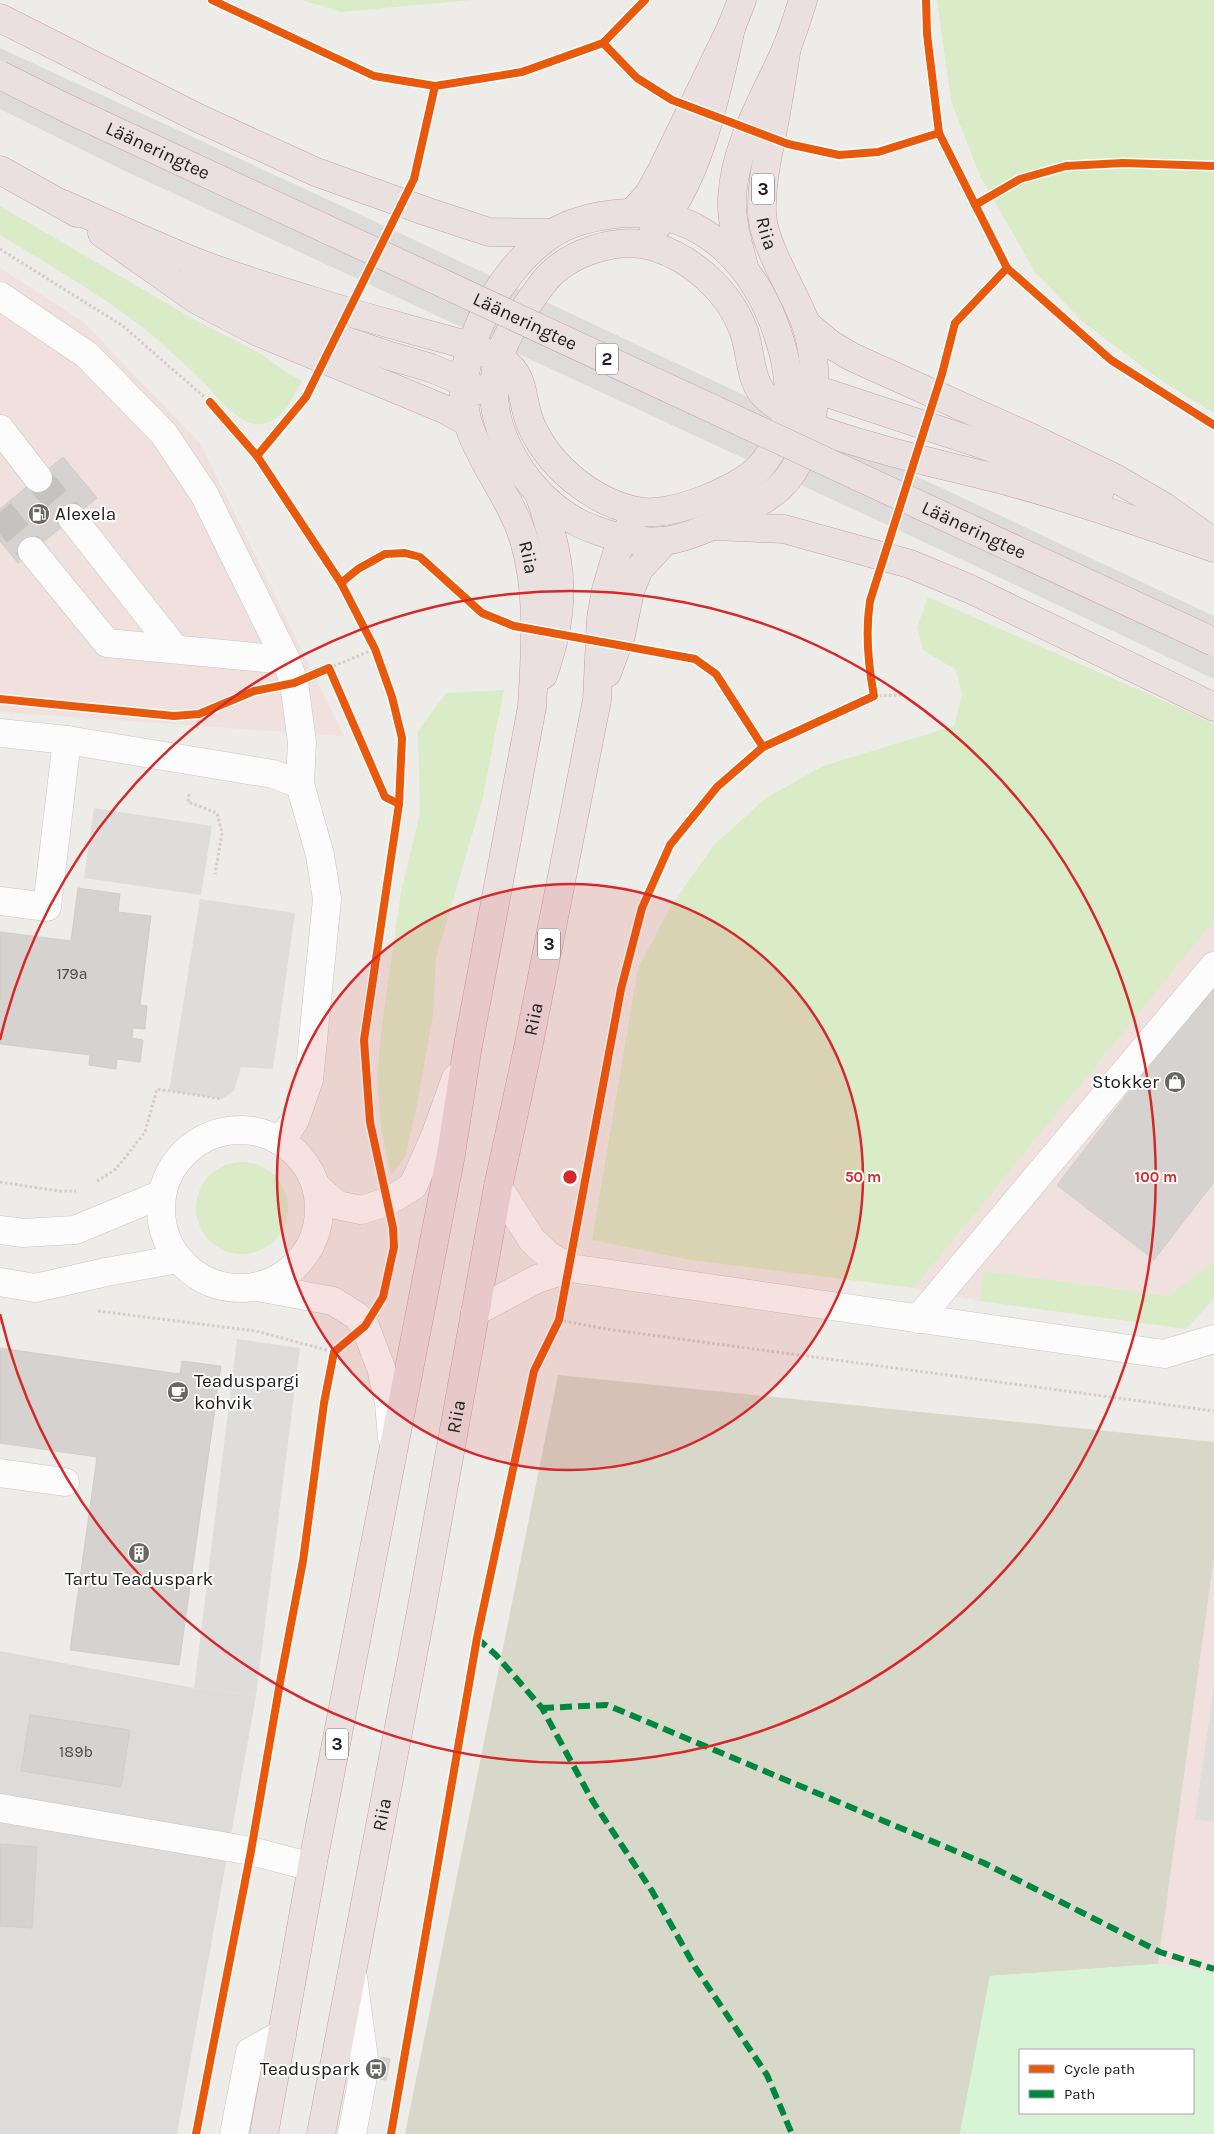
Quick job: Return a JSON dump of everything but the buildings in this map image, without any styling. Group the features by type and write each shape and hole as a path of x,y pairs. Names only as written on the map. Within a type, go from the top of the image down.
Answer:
{"highway":[{"path":"633,212 649,194 657,179 731,28 742,0"},
{"name":"Riia","path":"745,268 733,224 732,199 734,180 739,159 759,103 787,47 803,0"},
{"path":"0,18 198,118 316,172 489,232 552,233"},
{"path":"637,244 666,218 681,195 714,102 731,28"},
{"name":"Riia","path":"787,47 763,181 762,217 769,244 806,324"},
{"name":"Lääneringtee","path":"0,75 68,109 1214,642"},
{"path":"0,170 186,272 268,314 386,355 431,368 462,381 479,391 494,408"},
{"path":"62,204 195,262 360,316 471,346 500,359 513,368 520,381 531,424 550,456 573,480 605,500 640,512 670,510 716,494 740,483 759,468 772,452 782,431 787,411 788,370 779,337 762,299 745,268 729,251 708,234 666,218 633,212 597,216 552,233 527,253 504,283 485,313 471,346 462,381"},
{"path":"62,204 143,264 197,300 258,332 444,409 467,422"},
{"path":"806,324 813,359 815,389 811,426 795,468 781,487 756,504 714,526 665,541 621,539 576,522 539,494 511,456 494,408 495,376 511,332 526,306 549,276 574,258 610,244 637,244 657,248 693,266 721,290 743,327 762,394 811,426 841,438 1054,494 1214,545"},
{"path":"806,324 830,344 852,357 1034,439 1114,478 1163,506 1214,545"},
{"path":"788,370 815,389 984,445 1121,500 1214,545"},
{"name":"Riia","path":"264,2134 312,1868 394,1455 451,1154 467,1051 532,707 535,658 534,600 530,564 524,539 512,507 477,447 467,422 462,381"},
{"name":"Riia","path":"532,707 550,655 560,600 558,556 539,494"},
{"name":"Riia","path":"321,2134 498,1187 528,1048 597,700 601,618 606,590 621,539 640,512"},
{"path":"714,526 784,529 910,564 996,602 1214,707"},
{"name":"Riia","path":"597,700 621,635 630,590 639,569 665,541"}],"street":[{"path":"0,296 87,355 164,434 204,494 290,672 302,742 300,784 320,854 328,899 309,1080 295,1120 281,1141"},
{"path":"0,429 38,478"},
{"path":"72,518 175,649"},
{"path":"32,551 107,643 175,649 290,672"},
{"path":"0,733 67,740 273,774 300,784"},
{"path":"0,901 47,907 67,740"},
{"path":"918,1319 1214,966"},
{"path":"317,1187 337,1205 361,1210 387,1202 413,1186 435,1136 467,1051"},
{"path":"258,1287 282,1277 302,1260 315,1238 320,1212 317,1187 309,1168 297,1153 281,1141 258,1131 232,1130 208,1137 186,1150 171,1170 162,1194 161,1217 167,1240 178,1259 194,1274 214,1284 236,1288 258,1287 333,1301 357,1316 366,1326 380,1368 389,1403 394,1455"},
{"path":"498,1187 532,1240 548,1255 570,1268 1164,1354 1214,1339"},
{"path":"0,1230 23,1233 75,1230 162,1194"},
{"path":"0,1282 35,1288 106,1272 178,1259"},
{"path":"475,1312 537,1279 570,1268"},
{"path":"0,1474 65,1482"},
{"path":"0,1808 251,1850 312,1868"},
{"path":"352,1967 365,2066 352,2134"},
{"path":"234,2134 250,2052 282,2034"}],"path":[{"path":"926,0 927,34 939,133 943,141"},
{"path":"930,136 939,133"},
{"path":"975,205 1020,179 1066,166 1123,163 1214,166"},
{"path":"971,197 979,213"},
{"path":"0,249 123,326 216,409"},
{"path":"89,707 174,716 200,714 254,691 290,672 329,668 376,653 371,640"},
{"path":"329,668 385,797 399,804"},
{"path":"872,687 870,698 902,696"},
{"path":"398,813 399,794"},
{"path":"91,1185 116,1169 145,1132 157,1089 222,1099"},
{"path":"0,1182 59,1192 83,1190"},
{"path":"555,1329 559,1320 570,1268"},
{"path":"97,1311 256,1331 334,1352"},
{"path":"559,1320 606,1329 1214,1411"},
{"path":"333,1361 334,1352 366,1326"}],"shaded area":[{"path":"0,268 83,322 200,443 344,736 0,712"},
{"path":"94,808 212,826 201,895 84,878"},
{"path":"200,899 295,913 273,1069 241,1067 234,1091 222,1099 169,1091"},
{"path":"1214,921 1214,1261 1168,1296 984,1271 979,1301 914,1288"},
{"path":"237,1339 300,1348 256,1696 194,1688"},
{"path":"558,1375 1214,1442 1214,1557 1158,1964 990,1976 960,2134 405,2134"},
{"path":"1214,1557 1214,1972 1158,1964"},
{"path":"0,1651 194,1688 256,1696 177,2134 0,2134"},
{"path":"1214,1684 1214,1822 1195,1819"}],"green space":[{"path":"302,0 471,0 341,12"},
{"path":"937,0 1214,0 1214,413 1162,381 1084,323 1035,272 980,176 951,101"},
{"path":"0,206 197,321 260,353 302,381 289,403 278,416 264,424 247,422 239,417 161,342 141,326 89,290 0,235"},
{"path":"928,597 1214,724 1214,921 914,1288 691,1260 592,1240 638,968 671,906 714,845 766,798 823,766 954,726 962,695 956,670 923,650 917,627"},
{"path":"504,690 482,801 436,958 433,1015 417,1105 405,1157 391,1175 381,1128 377,1076 382,1025 401,892 420,813 418,731 446,693"},
{"path":"242,1162 259,1166 274,1176 284,1191 288,1208 284,1225 274,1240 259,1250 242,1254 225,1250 210,1240 200,1225 196,1208 200,1191 210,1176 225,1166"},
{"path":"1214,1261 1214,1299 1186,1329 979,1301 984,1271 1168,1296"},
{"path":"1158,1964 1214,1972 1214,2134 960,2134 990,1976"}],"pier":[{"path":"0,48 359,214 1214,616 1214,679 125,171 0,109"}],"tunnel":[{"path":"38,478 72,518"},
{"path":"0,512 32,551"}],"marked path":[{"path":"477,1638 496,1655 542,1708 592,1800 652,1891 695,1967 767,2075 792,2134"},
{"path":"542,1708 607,1705 984,1863 1160,1952 1214,1969"}],"cycle path":[{"path":"212,0 374,76 435,86"},
{"path":"257,456 306,397 414,179 435,86 522,72 603,43 645,0"},
{"path":"926,0 927,34 939,133"},
{"path":"341,583 358,569 385,554 405,553 420,557 482,613 514,626 695,659 716,674 763,747 874,696 868,648 870,601 942,374 955,323 1007,268 939,133 878,152 839,155 788,144 672,100 637,78 603,43"},
{"path":"975,205 1020,179 1066,166 1123,163 1214,166"},
{"path":"1007,268 1111,360 1214,425"},
{"path":"196,2134 251,1851 303,1561 324,1403 334,1352 365,1326 383,1297 394,1247 393,1228 370,1122 364,1040 399,804 402,738 392,697 375,649 341,583 257,456 210,402"},
{"path":"0,699 174,716 199,714 254,691 294,683 329,668 385,797 399,804"},
{"path":"391,2134 477,1638 534,1371 559,1320 621,989 642,908 670,845 717,787 763,747"}],"place":[{"name":"Alexela","path":"39,514"},
{"name":"Stokker","path":"1175,1082"},
{"name":"Teaduspargi kohvik","path":"178,1392"},
{"name":"Tartu Teaduspark","path":"139,1553"},
{"name":"Teaduspark","path":"376,2069"}]}
